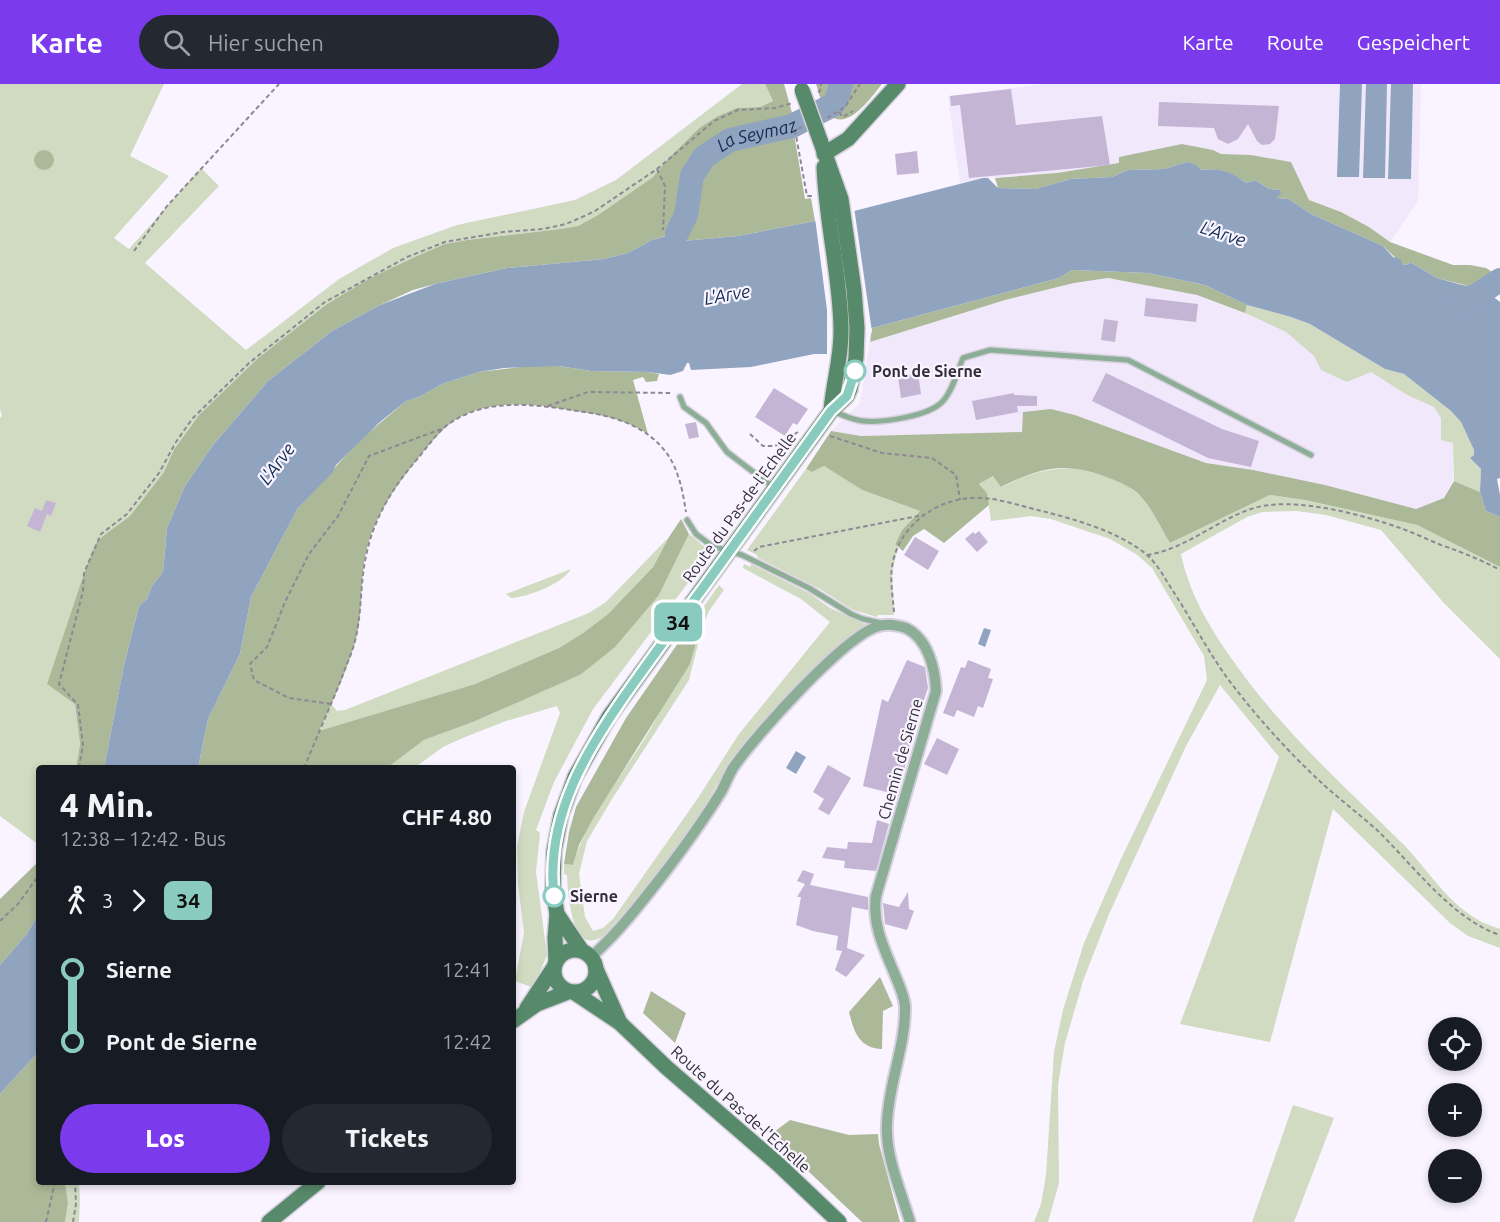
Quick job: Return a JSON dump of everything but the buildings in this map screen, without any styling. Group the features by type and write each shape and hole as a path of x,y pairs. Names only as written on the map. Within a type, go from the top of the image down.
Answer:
{"main road":[{"name":"Route du Pas-de-l'Echelle","path":"555,964 557,914 553,889 554,851 561,815 575,777 609,717 774,488 834,407 847,396 850,389 856,358 857,328 841,199 800,84"},
{"path":"822,147 848,139 898,84"},
{"name":"Route du Pas-de-l'Echelle","path":"822,147 819,199 836,276 841,314 841,345 834,407"},
{"name":"Route du Pas-de-l'Echelle","path":"557,914 590,959 620,1023"},
{"path":"516,1018 548,999 587,990 596,975 590,959 567,952 555,964 525,1011"},
{"path":"555,964 556,982 572,992"},
{"name":"Route du Pas-de-l'Echelle","path":"572,992 620,1023 666,1067 778,1164 838,1222"},
{"path":"269,1222 314,1185"}],"street":[{"path":"590,959 656,884 700,826 733,769 797,694 854,639 893,620"},
{"name":"Chemin de Sierne","path":"893,620 918,637 933,667 936,691 874,905 878,935 904,1000 901,1048 891,1091 886,1131 910,1222"}],"lane":[{"path":"834,407 850,419 872,422 915,415 943,401 963,358 990,350 1128,360 1311,455"},
{"path":"680,397 684,407 706,423 727,452 774,488"},
{"path":"687,520 691,528 712,546 746,557 809,588 850,614 863,619 893,620"}],"path":[{"path":"134,251 167,206 279,84"},
{"path":"80,765 83,745 78,705 58,684 83,591 84,573 100,534 127,514 159,473 192,419 257,356 325,302 368,276 406,257 445,242 566,224 595,211 657,169 714,121 738,110 775,108"},
{"path":"839,112 843,117 858,108"},
{"path":"798,142 807,196 819,199"},
{"path":"657,169 664,186 663,230"},
{"path":"546,406 588,392 674,393 680,397"},
{"path":"331,704 290,698 254,680 250,664 267,647 285,602 309,554 338,516 369,456 444,428 466,414 484,409 527,404 546,406 621,419 648,434 658,443 673,464 685,507"},
{"path":"305,765 355,643 360,616 365,557 370,537 396,486 444,428"},
{"path":"750,434 763,446 775,446 803,429"},
{"path":"827,435 882,453 932,458 956,475 960,500"},
{"path":"746,557 759,547 923,515 949,502 981,498 1057,515 1103,530 1128,542 1147,555 1158,568 1211,654 1260,718 1324,785 1375,829 1455,910 1474,923 1500,934"},
{"path":"1147,555 1179,546 1252,509 1279,504 1336,510 1376,521 1470,554 1500,570"},
{"path":"893,620 892,573 896,552 907,531 923,515"},
{"path":"0,921 18,904 36,879"},
{"path":"46,1222 54,1185"},
{"path":"73,1222 76,1204 75,1185"}],"shaded area":[{"path":"1045,84 1421,84 1418,201 1390,242 1369,227 1341,212 1309,200 1291,162 1251,155 1221,154 1213,150 1183,144 1119,157 1120,163 1057,173 983,178 960,183 948,96"},
{"path":"1108,278 1197,295 1245,313 1286,332 1314,356 1322,370 1347,382 1371,371 1409,396 1434,407 1441,418 1441,440 1453,443 1453,481 1444,498 1416,509 1325,485 1206,463 1075,415 1051,409 1022,432 861,436 831,431 860,403 870,342 1005,300 1074,283"}],"green space":[{"path":"0,84 164,84 130,156 169,176 114,238 129,249 201,168 219,186 145,263 246,350 339,279 393,248 457,225 575,200 616,180 742,84 765,84 773,101 760,107 737,108 699,128 653,177 578,226 445,244 370,278 327,304 257,359 199,415 174,448 164,472 130,516 96,543 87,565 71,615 75,704 80,744 76,765 36,765 36,843 0,816 0,418 2,416 0,409"},
{"path":"765,84 784,84 796,127 793,128 805,199 811,198 815,221 738,236 683,241 676,233 652,240 628,253 604,259 507,268 413,290 332,331 268,381 213,445 185,486 167,528 163,572 152,586 147,599 139,606 124,665 105,765 76,765 80,744 75,704 47,684 96,543 130,516 164,472 174,449 199,415 257,359 327,304 370,278 445,244 578,226 653,177 699,128 737,108 760,107 773,101"},
{"path":"816,84 882,84 866,104 852,116 837,119 825,108"},
{"path":"1182,144 1213,150 1221,154 1251,155 1291,162 1309,200 1341,212 1369,227 1390,242 1453,265 1486,268 1497,275 1482,288 1437,278 1410,262 1407,265 1402,264 1383,246 1311,214 1289,199 1275,198 1280,190 1269,189 1255,180 1246,183 1225,172 1213,169 1201,170 1187,162 1164,169 1128,170 1112,177 1071,179 1035,189 998,188 995,178 1057,173 1119,163 1119,157"},
{"path":"40,150 48,150 54,156 54,164 48,170 40,170 34,164 34,156"},
{"path":"1072,270 1148,273 1205,285 1247,305 1245,313 1197,295 1108,278 1074,283 1005,300 870,342 872,328 1059,278"},
{"path":"1247,305 1310,324 1385,369 1404,374 1451,411 1461,422 1474,450 1474,455 1470,458 1481,469 1480,492 1454,481 1453,443 1441,440 1441,418 1434,407 1409,396 1371,372 1347,382 1321,370 1314,356 1286,332 1245,313"},
{"path":"530,366 559,366 591,371 659,374 657,381 646,382 643,377 633,380 648,434 613,418 528,405 484,408 464,415 447,426 405,475 380,514 374,528 365,557 355,643 319,731 475,684 559,648 608,614 653,567 681,519 689,534 659,595 615,647 580,675 473,722 424,740 391,765 199,765 208,719 240,654 251,597 298,508 360,440 406,401 419,397 442,384 479,372"},
{"path":"1051,409 1075,415 1206,463 1325,485 1416,509 1444,498 1454,481 1480,492 1486,511 1500,517 1500,567 1417,525 1305,500 1270,495 1170,543 1140,495 1125,485 1096,473 1069,468 1043,470 1001,487 993,476 979,484 987,493 989,505 944,543 924,529 913,536 903,551 895,544 902,530 920,511 862,490 824,466 812,472 806,469 831,431 861,436 1022,432 1023,412"},
{"path":"824,466 862,490 920,511 902,530 895,543 898,547 892,573 894,615 878,615 877,617 853,610 820,589 758,558 757,555 747,550 806,469 812,472"},
{"path":"1075,468 1112,478 1136,492 1150,509 1170,543 1270,495 1305,500 1417,525 1500,567 1500,659 1443,602 1381,530 1326,515 1296,511 1262,512 1247,517 1181,554 1194,594 1206,619 1248,682 1268,707 1311,754 1411,852 1454,902 1478,920 1500,929 1500,948 1468,936 1450,923 1333,809 1270,1042 1180,1024 1279,757 1220,685 1186,746 1109,914 1083,981 1065,1043 1058,1085 1059,1183 1048,1222 1034,1222 1041,1204 1046,1175 1054,1052 1063,1010 1084,943 1120,861 1207,680 1204,656 1152,568 1136,554 1110,539 1051,519 1031,516 991,521 987,493 979,484 993,476 1002,487 1037,473"},
{"path":"689,534 707,549 697,571 593,709 554,782 536,830 540,833 536,872 547,955 531,987 516,981 524,933 518,884 517,847 524,812 560,713 557,706 506,721 465,737 443,747 418,765 391,765 424,740 473,722 580,675 659,595"},
{"path":"669,537 653,567 608,614 559,648 475,684 319,732 331,704 337,711 345,710 589,613 606,602"},
{"path":"744,564 750,567 751,564 809,593 830,608 867,625 839,644 750,737 729,764 700,813 652,882 604,935 593,940 585,939 578,932 574,922 564,864 573,865 597,811 651,728 700,628 692,623 719,585 724,590 709,611 702,628 689,680 587,841 579,874 585,917 593,931 603,928 613,919 698,798 739,734 830,622 801,599 743,568"},
{"path":"571,569 567,575 553,585 535,592 511,598 506,594"},
{"path":"692,623 700,628 690,664 594,817 579,845 573,865 564,864 576,807 626,718"},
{"path":"36,864 36,919 26,935 0,965 0,899"},
{"path":"880,977 893,1006 883,1011 882,1049 868,1046 859,1038 849,1012"},
{"path":"651,991 686,1013 675,1043 643,1013"},
{"path":"36,1054 36,1185 65,1185 68,1203 65,1222 0,1222 0,1094"},
{"path":"1293,1105 1334,1118 1294,1222 1252,1222"},
{"path":"790,1120 849,1135 878,1134 900,1222 862,1222 770,1135"},
{"path":"65,1185 79,1185 79,1222 65,1222 68,1203"}],"water":[{"path":"1340,84 1362,84 1359,177 1337,177"},
{"path":"1366,84 1387,84 1385,178 1363,178"},
{"path":"1391,84 1413,84 1411,179 1388,179"},
{"name":"L'Arve","path":"1187,162 1196,165 1201,170 1225,171 1246,183 1255,180 1269,189 1280,190 1281,194 1276,198 1289,199 1311,214 1383,246 1393,257 1401,259 1402,264 1407,265 1410,262 1437,278 1482,288 1500,302 1500,478 1497,479 1500,517 1486,511 1480,492 1481,469 1470,458 1474,455 1474,450 1461,422 1451,411 1404,374 1385,369 1310,324 1247,305 1205,285 1148,273 1072,270 1059,278 872,328 827,354 814,354 751,367 691,370 687,363 683,371 670,375 648,372 591,371 559,366 504,368 479,372 442,384 419,397 406,401 380,422 336,465 332,473 298,508 251,597 240,654 208,719 199,765 105,765 124,665 139,606 147,599 152,586 163,572 167,528 185,486 213,445 268,381 332,331 380,305 435,284 507,268 604,259 628,253 652,240 677,233 683,241 738,236 815,221 983,178 988,178 998,188 1035,189 1071,179 1112,177 1128,170 1164,169"},
{"path":"984,628 991,630 985,647 978,644"},
{"path":"796,751 806,757 796,774 786,768"},
{"path":"36,919 36,1054 0,1094 0,965 26,935"}],"pier":[{"name":"Pont de Sierne","path":"854,207 872,332 827,357 827,310 815,218"}],"waterway":[{"name":"La Seymaz","path":"677,233 686,215 692,176 704,157 730,140 792,126 833,105 841,84"},
{"path":"1457,308 1500,280"}],"bus line":[{"name":"34","path":"554,896 554,851 561,815 575,777 593,743 609,717 774,488 831,411 847,396 855,371"}],"place":[{"name":"Pont de Sierne","path":"855,371"},
{"name":"Sierne","path":"554,896"}]}
